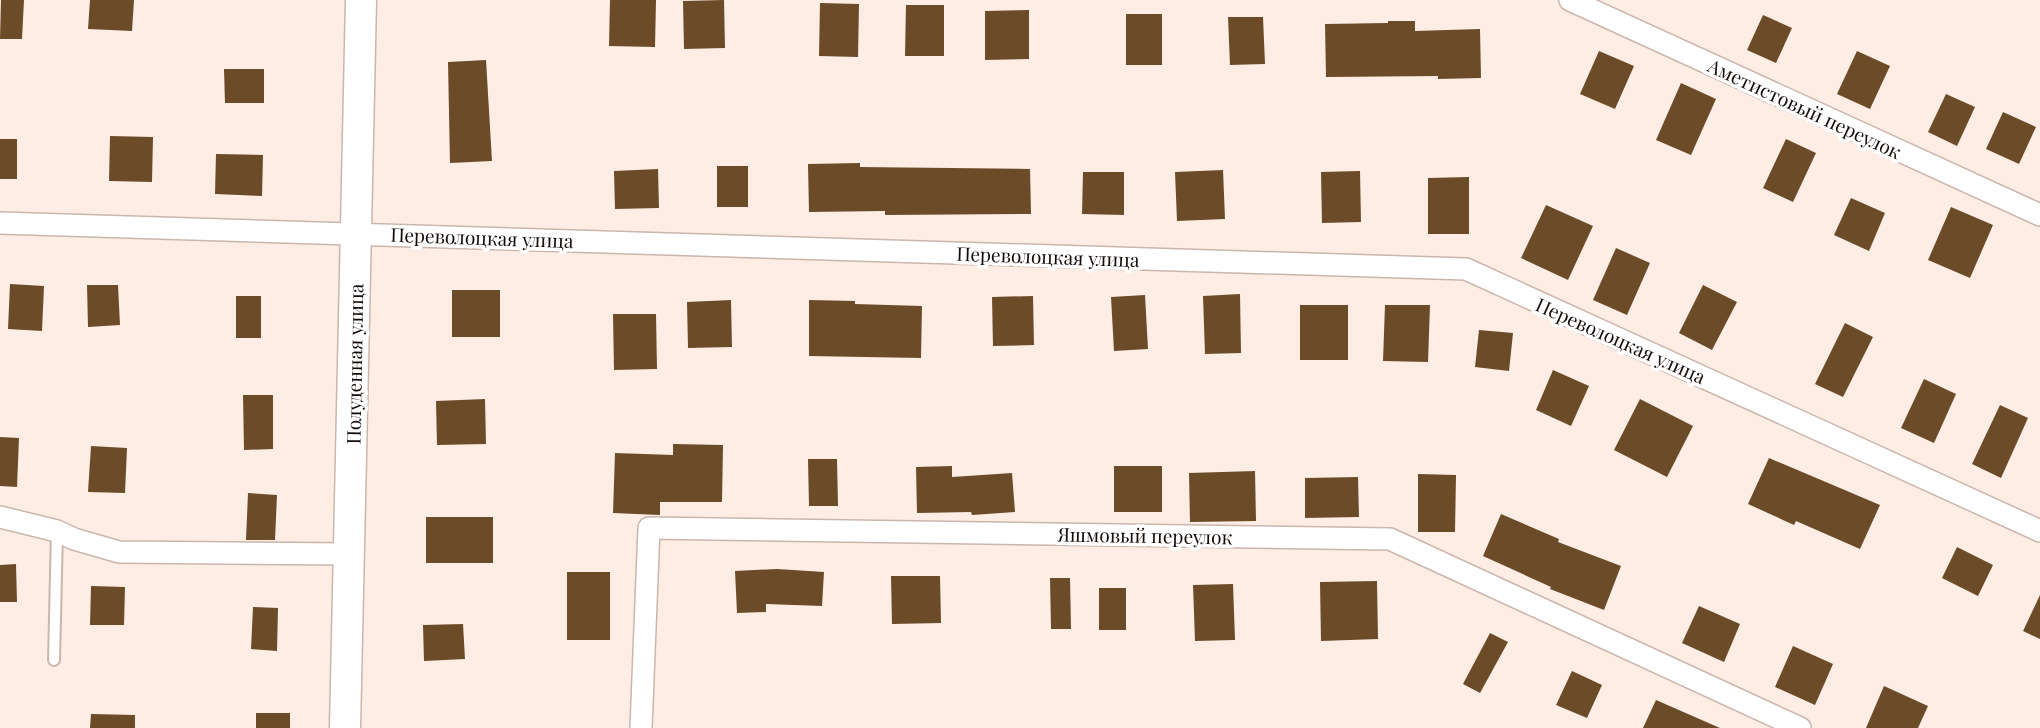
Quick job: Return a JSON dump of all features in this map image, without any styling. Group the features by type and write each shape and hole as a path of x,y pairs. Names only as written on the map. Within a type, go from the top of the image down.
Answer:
{"street":[{"name":"Полуденная улица","path":"345,728 361,0"},
{"name":"Аметистовый переулок","path":"1572,0 2040,215"},
{"name":"Переволоцкая улица","path":"0,223 1466,269 2040,531"},
{"path":"0,517 57,531 118,552 350,554"},
{"name":"Яшмовый переулок","path":"641,728 649,528 1390,538 1800,728"}],"lane":[{"path":"54,660 57,531"}],"building":[{"path":"1,0 24,0 22,39 0,39"},
{"path":"90,0 134,0 132,31 88,29"},
{"path":"610,0 656,0 655,47 609,46"},
{"path":"724,0 725,48 684,49 683,1"},
{"path":"820,3 859,4 858,57 819,56"},
{"path":"906,5 944,5 944,56 905,56"},
{"path":"1029,10 1029,59 985,60 985,11"},
{"path":"1126,14 1162,14 1162,65 1126,65"},
{"path":"1763,15 1792,28 1776,63 1747,50"},
{"path":"1228,17 1263,17 1265,64 1230,65"},
{"path":"1415,21 1415,31 1480,29 1481,78 1326,77 1325,24"},
{"path":"1599,51 1634,66 1615,109 1580,94"},
{"path":"1857,51 1890,66 1870,109 1837,94"},
{"path":"486,60 492,161 450,163 448,62"},
{"path":"224,69 264,69 264,103 225,103"},
{"path":"1681,83 1716,99 1691,155 1656,140"},
{"path":"1946,94 1975,107 1957,146 1928,132"},
{"path":"2003,112 2036,127 2019,164 1986,149"},
{"path":"110,136 153,137 152,182 109,181"},
{"path":"0,139 17,139 17,179 0,179"},
{"path":"1786,139 1816,153 1793,202 1763,188"},
{"path":"216,154 263,155 262,196 215,194"},
{"path":"860,163 860,167 1030,169 1031,214 885,215 885,211 809,212 808,164"},
{"path":"717,166 748,166 748,207 717,207"},
{"path":"658,169 659,208 615,209 614,171"},
{"path":"1223,170 1225,219 1177,221 1175,172"},
{"path":"1360,171 1361,222 1322,223 1321,172"},
{"path":"1083,172 1124,172 1124,215 1082,214"},
{"path":"1469,177 1469,234 1428,234 1428,178"},
{"path":"1851,198 1885,213 1869,251 1834,235"},
{"path":"1546,205 1593,226 1568,280 1521,258"},
{"path":"1951,207 1993,225 1970,278 1928,260"},
{"path":"1616,248 1650,263 1627,315 1593,300"},
{"path":"10,284 44,286 42,331 8,329"},
{"path":"87,285 118,285 120,325 88,327"},
{"path":"1703,285 1737,302 1712,350 1679,333"},
{"path":"452,290 500,290 500,337 452,337"},
{"path":"1240,294 1241,353 1205,354 1203,296"},
{"path":"1145,295 1148,349 1114,351 1111,297"},
{"path":"236,296 261,296 261,338 236,338"},
{"path":"1033,296 1034,345 993,346 992,297"},
{"path":"731,300 732,347 688,348 687,302"},
{"path":"809,300 922,306 921,358 809,356"},
{"path":"1300,305 1348,305 1348,360 1300,360"},
{"path":"1385,305 1430,305 1428,362 1383,361"},
{"path":"613,314 656,314 657,369 614,370"},
{"path":"1845,323 1873,337 1843,397 1815,384"},
{"path":"1479,330 1513,333 1509,371 1475,367"},
{"path":"1553,370 1589,386 1571,426 1536,410"},
{"path":"1924,379 1956,394 1934,443 1901,428"},
{"path":"243,395 273,395 273,449 244,450"},
{"path":"485,399 486,444 437,445 436,401"},
{"path":"1640,399 1693,426 1667,477 1614,450"},
{"path":"2000,405 2028,418 2001,478 1972,464"},
{"path":"0,437 19,438 17,487 0,486"},
{"path":"673,444 723,445 722,502 660,502 660,515 613,513 615,453 673,455"},
{"path":"91,446 127,448 125,493 88,492"},
{"path":"1769,458 1880,505 1860,549 1796,521 1794,525 1748,504"},
{"path":"808,459 837,459 838,506 809,506"},
{"path":"952,466 952,477 1012,473 1015,512 972,515 971,512 917,513 916,467"},
{"path":"1114,466 1162,466 1162,512 1114,512"},
{"path":"1255,471 1256,521 1190,522 1189,473"},
{"path":"1418,474 1456,475 1455,532 1418,532"},
{"path":"1358,477 1359,517 1305,518 1305,478"},
{"path":"248,493 277,495 275,540 246,540"},
{"path":"1501,514 1559,539 1558,542 1621,566 1604,610 1550,589 1551,587 1483,556"},
{"path":"426,517 493,517 493,563 426,563"},
{"path":"1957,547 1993,565 1978,596 1942,578"},
{"path":"16,564 17,602 0,602 0,565"},
{"path":"777,569 824,572 822,606 766,604 766,612 737,613 735,571"},
{"path":"567,572 610,572 610,640 567,640"},
{"path":"891,576 940,576 941,623 892,624"},
{"path":"1050,578 1070,578 1071,629 1051,629"},
{"path":"1377,581 1378,639 1321,641 1320,582"},
{"path":"1233,584 1235,640 1195,641 1193,585"},
{"path":"91,586 125,587 124,625 90,625"},
{"path":"1099,588 1126,588 1126,630 1099,630"},
{"path":"2040,595 2040,639 2023,631"},
{"path":"1699,606 1740,624 1724,662 1682,643"},
{"path":"253,607 278,608 277,651 251,649"},
{"path":"463,624 465,659 424,661 423,625"},
{"path":"1490,633 1508,642 1480,693 1463,684"},
{"path":"1793,646 1833,664 1815,705 1775,687"},
{"path":"1572,671 1602,685 1587,718 1556,705"},
{"path":"1884,686 1928,706 1918,728 1866,728"},
{"path":"1656,700 1720,728 1643,728"},
{"path":"256,713 290,713 290,728 256,728"},
{"path":"91,714 135,715 135,728 90,728"}]}
